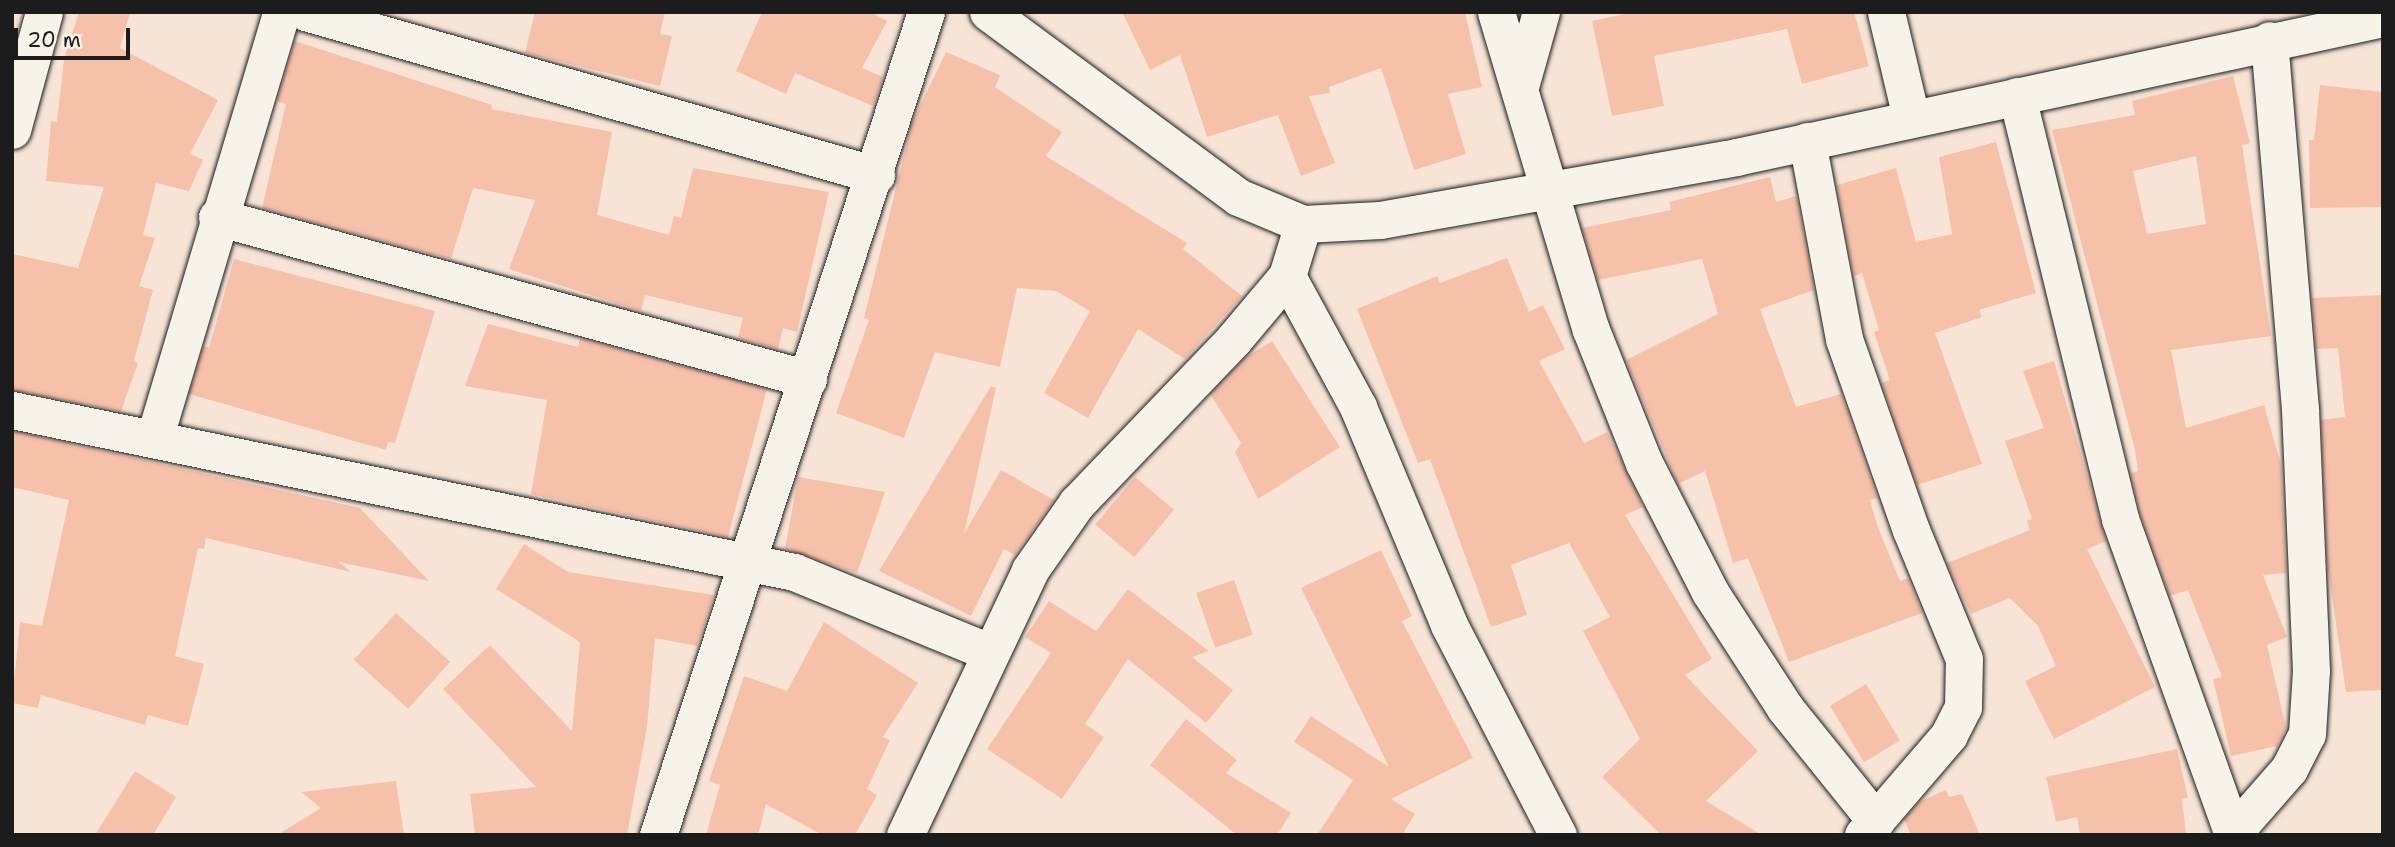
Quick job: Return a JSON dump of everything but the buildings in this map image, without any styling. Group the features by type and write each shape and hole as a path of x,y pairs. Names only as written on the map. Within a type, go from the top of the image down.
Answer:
{"street":[{"path":"12,130 44,12"},
{"path":"155,436 217,217 281,12"},
{"path":"304,12 876,175"},
{"path":"658,835 876,175 926,12"},
{"path":"988,12 1238,197 1303,224 1380,220 1550,191 1807,141 2018,96 2269,40 2320,20 2383,18"},
{"path":"1496,12 1521,83 1550,191 1601,354 1644,463 1710,592 1785,708 1869,828 1949,735 1963,707 1964,659 1910,530 1844,339 1807,141"},
{"path":"1521,83 1541,12"},
{"path":"1886,12 1911,118"},
{"path":"2018,96 2120,519 2233,834 2289,769 2308,734 2311,671 2300,409 2269,40"},
{"path":"217,217 808,379"},
{"path":"905,835 1030,570 1077,503 1234,339 1287,276 1303,224"},
{"path":"1287,276 1358,407 1449,625 1558,835"},
{"path":"12,410 155,436 817,581 989,652"}]}
